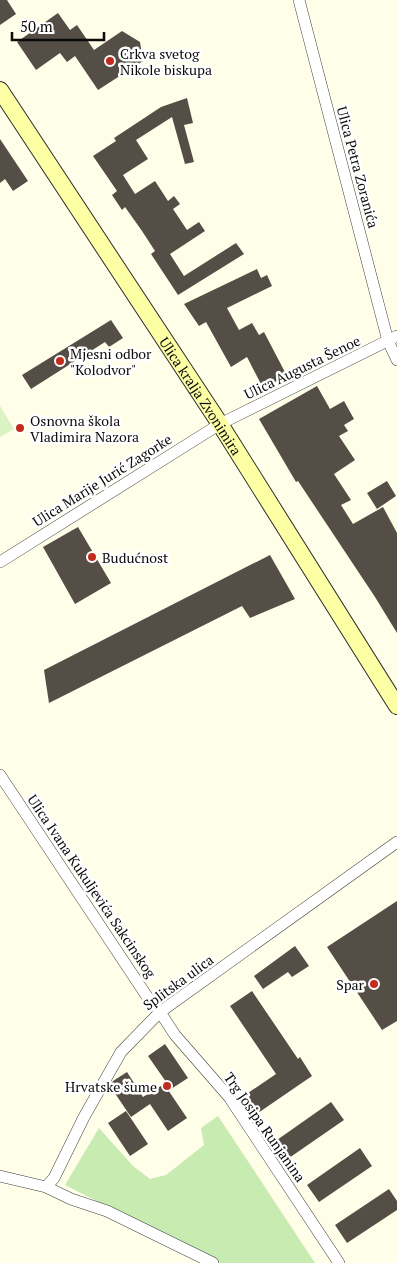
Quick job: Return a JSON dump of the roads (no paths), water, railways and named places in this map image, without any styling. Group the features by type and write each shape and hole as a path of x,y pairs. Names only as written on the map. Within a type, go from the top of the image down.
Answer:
{"main road":[{"name":"Ulica kralja Zvonimira","path":"0,90 220,424 397,706"}],"street":[{"name":"Ulica Petra Zoranića","path":"299,0 397,360"},
{"name":"Ulica Augusta Šenoe","path":"220,424 392,339"},
{"name":"Ulica Marije Jurić Zagorke","path":"0,562 220,424"},
{"name":"Ulica Ivana Kukuljevića Sakcinskog","path":"0,775 146,995 160,1012"},
{"name":"Splitska ulica","path":"46,1188 54,1178 84,1117 121,1052 147,1023 397,842"},
{"name":"Trg Josipa Runjanina","path":"160,1012 174,1035 229,1097 339,1263"},
{"path":"0,1176 46,1188 107,1211 213,1263"}],"place":[{"name":"Crkva svetog Nikole biskupa","path":"110,61"},
{"name":"Mjesni odbor \"Kolodvor\"","path":"60,361"},
{"name":"Osnovna škola Vladimira Nazora","path":"20,428"},
{"name":"Budućnost","path":"92,557"},
{"name":"Spar","path":"374,984"},
{"name":"Hrvatske šume","path":"167,1086"}]}
